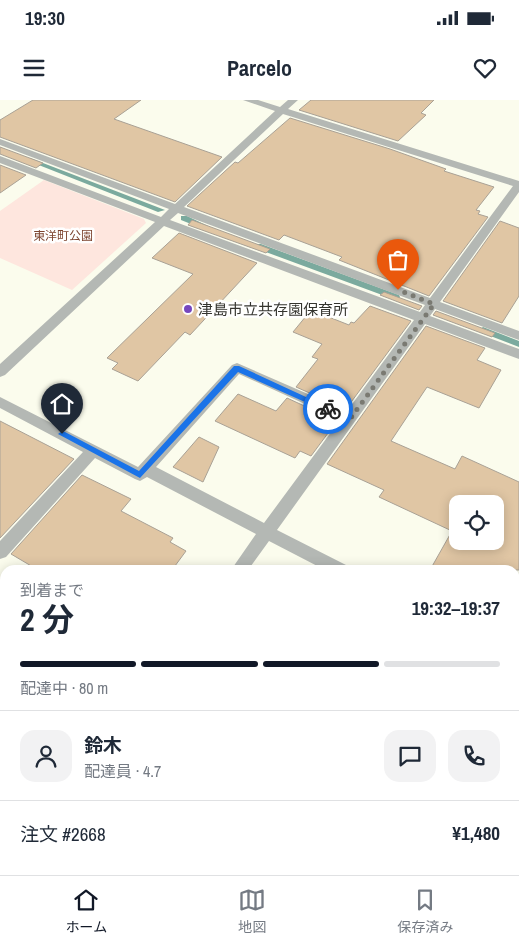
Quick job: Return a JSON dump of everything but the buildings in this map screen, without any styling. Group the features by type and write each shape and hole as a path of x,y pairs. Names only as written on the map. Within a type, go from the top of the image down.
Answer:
{"street":[{"path":"243,565 519,185 248,100"},
{"path":"0,372 293,100"},
{"path":"0,142 519,336"},
{"path":"0,159 519,354"},
{"path":"0,402 140,475 237,368 350,419"},
{"path":"0,552 93,450"},
{"path":"146,469 330,565"}],"green space":[{"name":"東洋町公園","path":"44,180 144,219 146,223 72,290 0,258 0,211"}],"waterway":[{"path":"28,159 161,210"},
{"path":"184,218 204,226"},
{"path":"258,246 396,297"},
{"path":"483,330 519,344"}],"way so far":[{"path":"328,409 350,419 434,304 398,290"}],"place":[{"name":"津島市立共存園保育所","path":"188,309"}],"route":[{"path":"62,434 140,475 237,368 328,409"}]}
